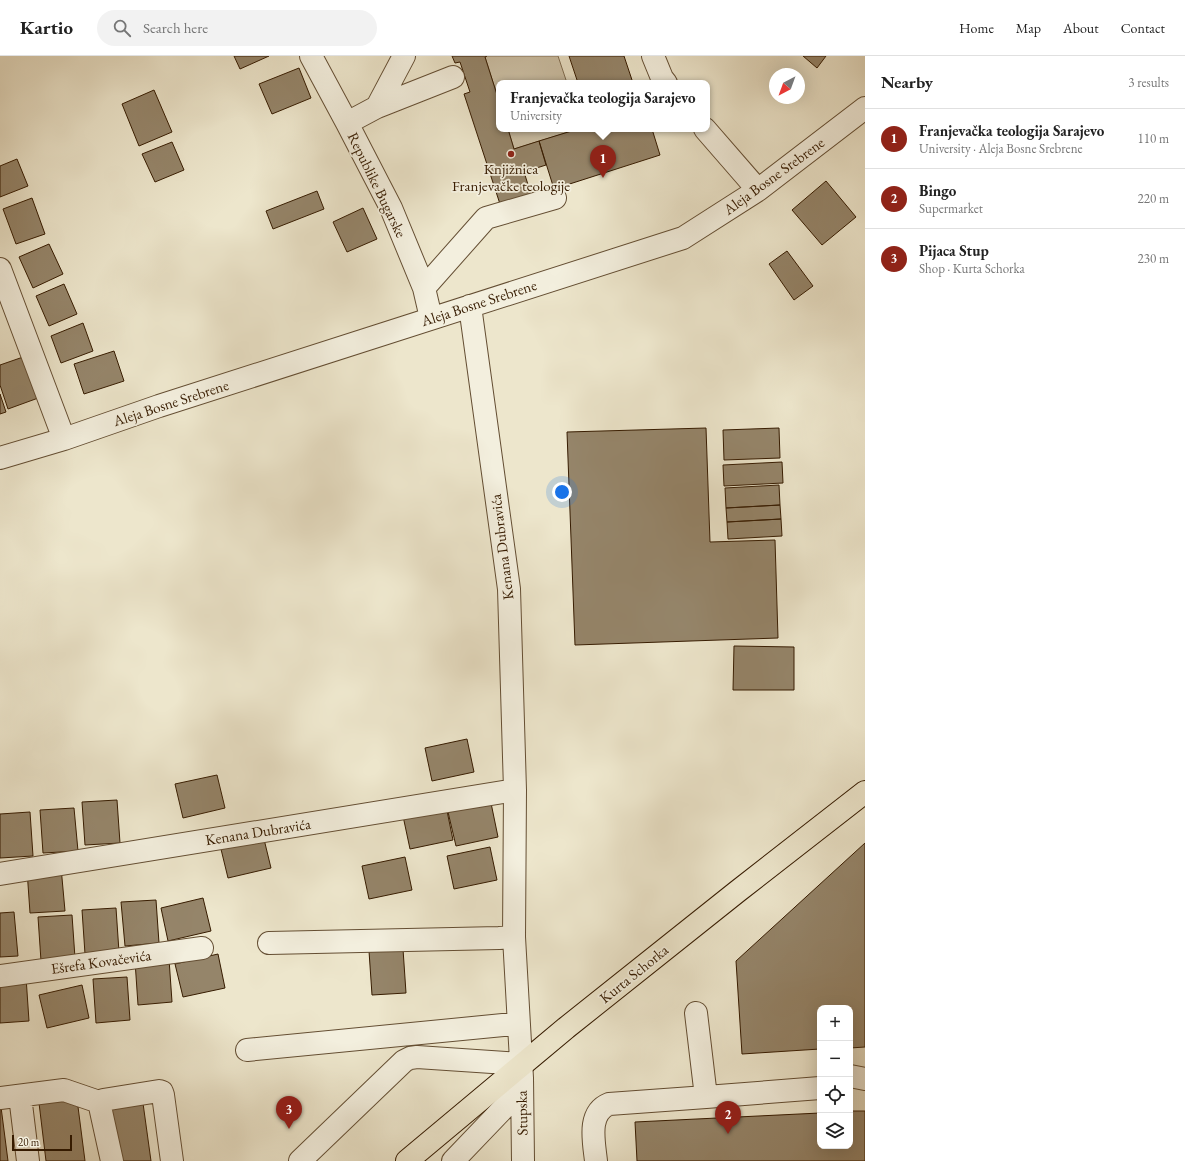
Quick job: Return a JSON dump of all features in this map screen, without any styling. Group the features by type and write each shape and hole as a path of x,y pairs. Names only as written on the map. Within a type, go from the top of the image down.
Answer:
{"main road":[{"name":"Kurta Schorka","path":"407,1161 521,1064 865,792"}],"street":[{"name":"Republike Bugarske","path":"311,56 391,208 424,288 431,318"},
{"path":"377,107 404,56"},
{"path":"654,56 664,80"},
{"path":"347,123 377,107 453,78"},
{"name":"Aleja Bosne Srebrene","path":"0,458 64,439 166,404 683,238 758,190 865,108"},
{"path":"708,132 758,190"},
{"path":"424,288 486,218 555,198"},
{"path":"0,269 64,439"},
{"name":"Kenana Dubravića","path":"470,306 509,589 515,790 514,937 521,1064"},
{"name":"Kenana Dubravića","path":"0,874 515,790"},
{"path":"269,943 514,937"},
{"name":"Ešrefa Kovačevića","path":"0,976 202,948"},
{"path":"696,1013 706,1098"},
{"path":"247,1050 503,1025 520,1025"},
{"path":"300,1161 404,1061 410,1058 417,1057 521,1064"},
{"name":"Stupska","path":"521,1064 523,1161"},
{"path":"768,1077 817,1076"},
{"path":"853,1077 865,1079"},
{"path":"853,1085 865,1084"},
{"path":"596,1161 592,1136 597,1112 603,1106 609,1104 706,1098 817,1088"},
{"path":"454,1161 522,1089"},
{"path":"28,1161 10,1097 64,1090 99,1102 103,1100 159,1091 162,1092 172,1161"},
{"path":"99,1102 112,1161"}],"shaded area":[{"path":"558,56 566,80 496,80 496,92 485,57"},
{"path":"509,132 568,132 514,149"}],"building":[{"path":"234,56 269,56 240,69"},
{"path":"452,56 487,56 485,57 496,92 496,132 509,132 514,149 539,141 546,165 524,172 531,194 500,204 464,94 470,92 460,62 455,63"},
{"path":"569,56 624,56 632,80 577,80"},
{"path":"803,56 826,56 817,68"},
{"path":"299,68 311,98 272,114 259,84"},
{"path":"154,90 172,132 139,146 122,104"},
{"path":"568,132 653,132 660,155 554,189 539,141"},
{"path":"172,142 184,170 155,182 142,154"},
{"path":"17,159 28,186 0,197 0,166"},
{"path":"826,181 856,217 822,245 792,210"},
{"path":"317,191 324,209 273,229 266,211"},
{"path":"32,198 45,234 16,244 3,209"},
{"path":"363,208 377,239 347,252 333,222"},
{"path":"49,244 63,274 33,288 19,257"},
{"path":"787,251 813,286 794,300 769,264"},
{"path":"64,284 77,314 49,326 36,296"},
{"path":"83,323 93,351 61,363 51,336"},
{"path":"114,351 124,381 84,394 74,364"},
{"path":"26,356 41,397 8,409 0,385 0,365"},
{"path":"0,394 6,412 0,414"},
{"path":"706,428 710,542 775,540 778,638 575,645 567,432"},
{"path":"779,428 780,458 724,460 723,430"},
{"path":"782,462 783,483 724,486 723,465"},
{"path":"779,485 780,505 726,508 725,488"},
{"path":"780,505 781,519 727,522 726,508"},
{"path":"781,519 782,536 728,539 727,522"},
{"path":"734,646 794,647 794,690 733,690"},
{"path":"467,739 474,772 432,781 425,748"},
{"path":"217,775 225,808 183,818 175,784"},
{"path":"117,800 120,843 85,845 82,802"},
{"path":"491,803 498,837 456,846 448,812"},
{"path":"446,806 453,840 410,849 403,816"},
{"path":"74,808 78,851 43,853 40,810"},
{"path":"30,812 33,856 0,858 0,814"},
{"path":"263,835 271,868 228,878 220,845"},
{"path":"865,843 865,1047 853,1048 853,1005 817,1005 817,1049 742,1054 736,961"},
{"path":"490,847 497,880 454,889 447,856"},
{"path":"405,857 412,890 369,899 362,866"},
{"path":"61,867 65,911 30,913 27,870"},
{"path":"203,898 211,931 168,941 161,908"},
{"path":"156,900 159,943 125,946 121,902"},
{"path":"116,908 119,952 85,954 82,910"},
{"path":"14,912 18,956 0,957 0,913"},
{"path":"72,915 75,958 41,961 38,917"},
{"path":"403,949 406,993 372,995 369,951"},
{"path":"218,954 225,988 183,997 175,964"},
{"path":"169,959 172,1002 138,1005 135,961"},
{"path":"26,977 29,1021 0,1023 0,979"},
{"path":"127,977 130,1020 96,1023 93,979"},
{"path":"82,985 89,1018 47,1028 39,995"},
{"path":"142,1096 151,1161 118,1161 107,1101"},
{"path":"77,1099 85,1161 46,1161 39,1103"},
{"path":"1,1107 8,1161 0,1161"},
{"path":"853,1111 865,1111 865,1161 637,1161 635,1122 817,1113 817,1149 853,1149"}],"place":[{"name":"Knjižnica Franjevačke teologije","path":"511,154"},
{"name":"Franjevačka teologija Sarajevo","path":"603,178"},
{"name":"Pijaca Stup","path":"289,1129"},
{"name":"Bingo","path":"728,1134"}]}
